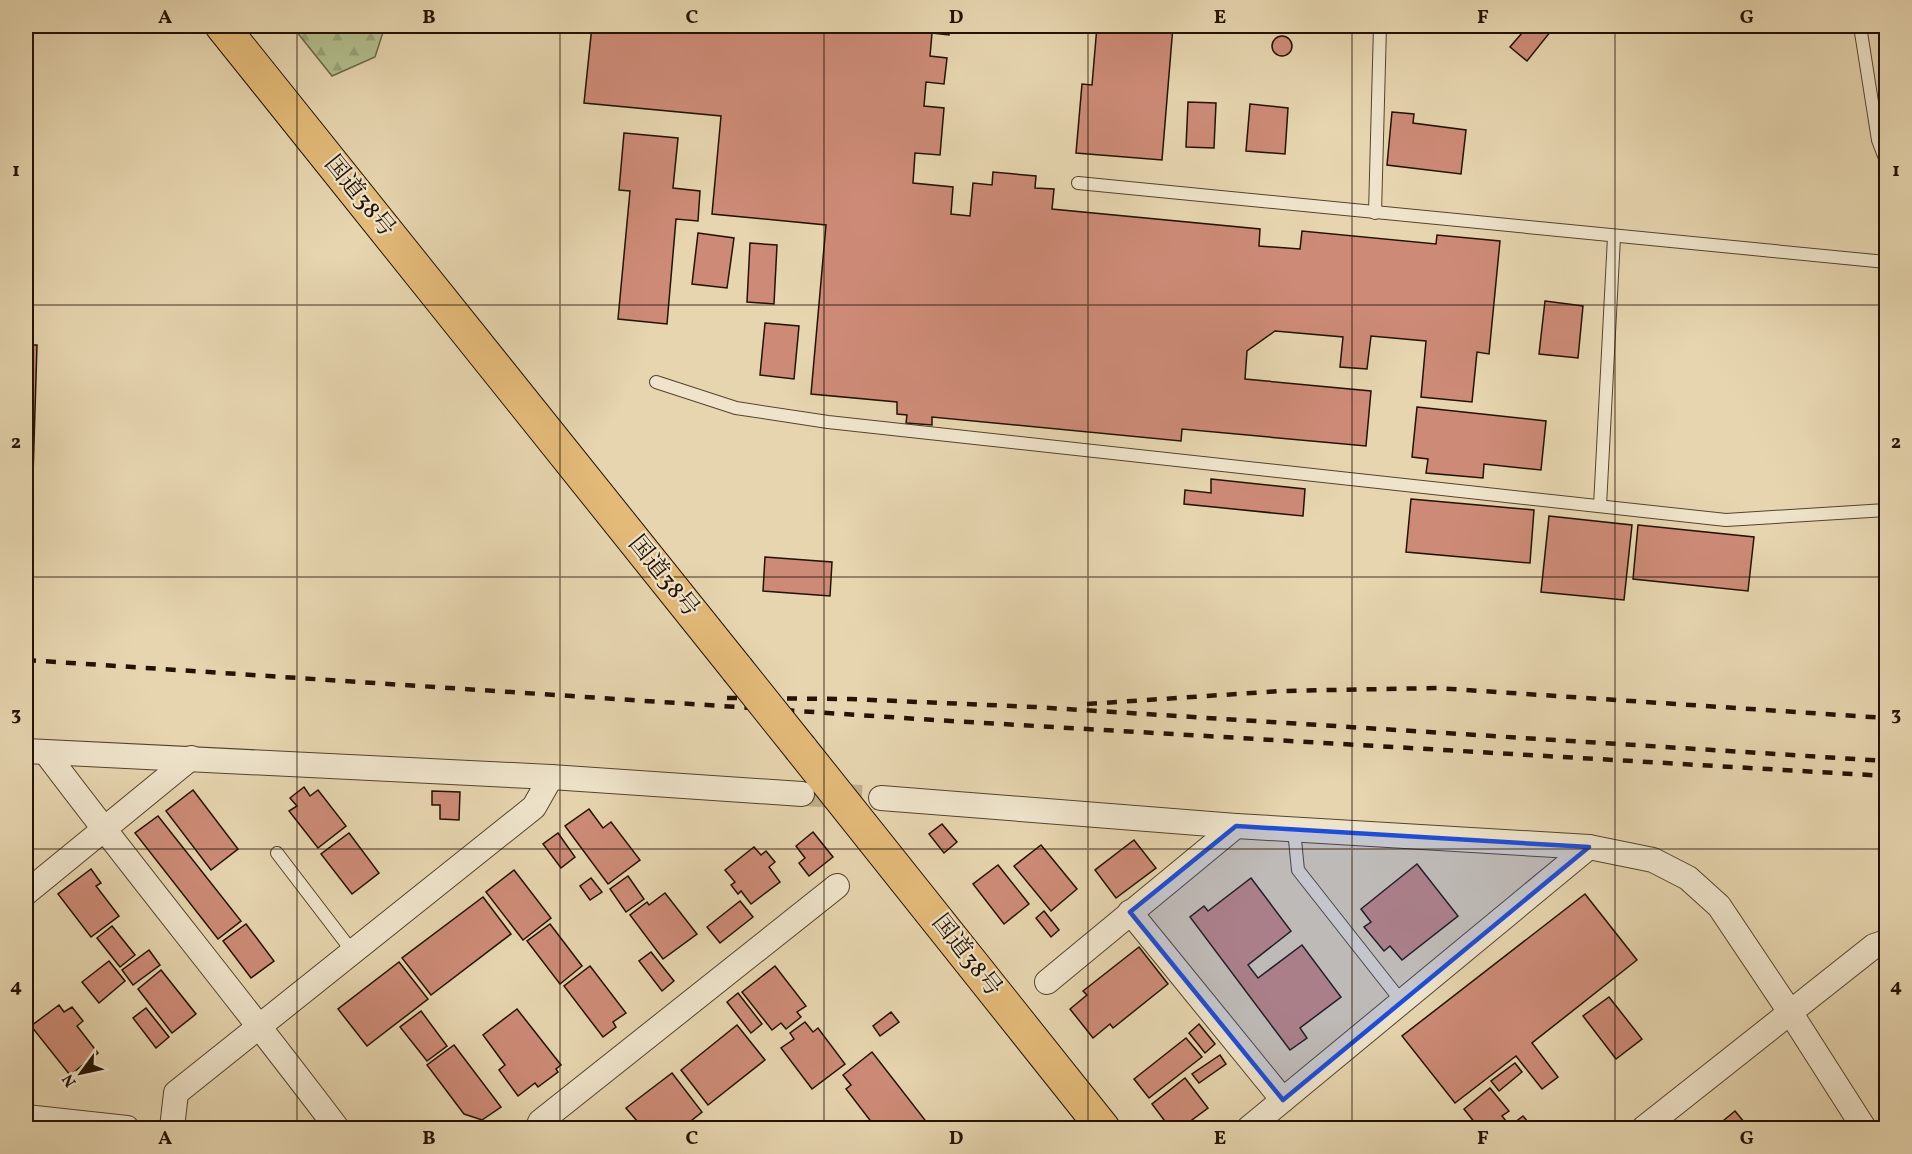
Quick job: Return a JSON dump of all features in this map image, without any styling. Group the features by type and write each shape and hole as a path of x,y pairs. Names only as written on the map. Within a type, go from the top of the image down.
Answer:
{"highway":[{"name":"国道38号","path":"222,26 1103,1128"}],"street":[{"path":"35,752 551,777 802,794"},
{"path":"35,752 104,830 260,1025 337,1128"},
{"path":"26,893 191,758"},
{"path":"172,1128 176,1093 534,807 551,777"},
{"path":"881,798 1236,826 1589,848 1653,860 1689,878 1719,906 1864,1128"},
{"path":"1047,982 1236,826"},
{"path":"1249,1128 1589,848"},
{"path":"538,1128 540,1122 837,886"},
{"path":"1130,912 1283,1100"},
{"path":"1644,1128 1874,946 1887,942"},
{"path":"26,1117 127,1128"}],"lane":[{"path":"1375,213 1380,26"},
{"path":"1860,26 1878,140 1887,161"},
{"path":"1078,183 1887,262"},
{"path":"1600,506 1614,237"},
{"path":"656,382 736,408 828,422 1726,520 1887,510"},
{"path":"1294,830 1298,870 1402,1002"},
{"path":"277,853 352,951"}],"highlighted area":[{"path":"1236,826 1589,847 1283,1100 1130,912"}],"green space":[{"path":"292,26 385,26 375,57 332,76"}],"building":[{"path":"592,26 950,26 949,35 932,33 930,56 947,58 944,84 926,82 924,106 944,108 940,155 915,153 913,183 953,187 951,214 970,216 973,183 992,185 993,172 1036,176 1035,188 1054,189 1052,209 1260,229 1259,246 1300,249 1302,231 1436,244 1437,235 1500,241 1489,354 1477,352 1472,402 1421,397 1426,341 1371,336 1367,369 1340,367 1343,337 1275,331 1247,351 1245,379 1371,391 1366,446 1182,429 1181,441 932,417 932,425 906,423 907,415 897,414 897,402 811,394 826,225 712,214 721,116 584,103"},
{"path":"1097,26 1173,26 1162,160 1076,153 1082,84 1092,85"},
{"path":"1436,26 1450,26 1444,33"},
{"path":"1528,26 1544,26 1551,31 1527,61 1510,47"},
{"path":"1886,26 1886,87 1879,86"},
{"path":"1282,36 1289,39 1292,46 1289,53 1282,56 1275,53 1272,46 1275,39"},
{"path":"1188,102 1216,103 1214,148 1186,147"},
{"path":"1250,104 1288,108 1285,154 1246,151"},
{"path":"1392,112 1414,114 1413,123 1466,130 1461,174 1387,165"},
{"path":"624,133 678,138 673,188 700,191 698,221 676,219 667,324 618,319 630,191 619,190"},
{"path":"698,233 734,238 727,288 692,284"},
{"path":"750,243 777,245 774,304 747,302"},
{"path":"1545,301 1583,306 1578,358 1539,354"},
{"path":"765,323 799,326 794,379 760,375"},
{"path":"26,345 37,345 33,476 26,476"},
{"path":"1417,407 1546,421 1541,470 1484,464 1483,478 1426,473 1428,459 1412,457"},
{"path":"1211,479 1305,489 1303,516 1184,504 1185,490 1211,493"},
{"path":"1411,499 1534,510 1530,563 1406,552"},
{"path":"1549,516 1632,525 1624,600 1541,592"},
{"path":"1638,525 1754,537 1748,591 1633,579"},
{"path":"765,557 832,562 830,596 763,591"},
{"path":"304,787 310,796 318,790 346,826 318,848 289,811 297,806 290,798"},
{"path":"193,790 238,849 211,870 166,811"},
{"path":"432,791 460,792 459,820 440,819 440,805 432,805"},
{"path":"589,809 603,828 611,822 640,860 608,884 565,826"},
{"path":"158,816 241,921 218,939 135,833"},
{"path":"942,824 957,842 944,853 929,834"},
{"path":"813,832 833,857 809,876 799,863 805,858 796,846"},
{"path":"349,833 379,873 352,894 321,854"},
{"path":"558,833 575,857 561,868 543,844"},
{"path":"1134,840 1156,868 1116,898 1095,870"},
{"path":"1041,845 1077,889 1051,911 1014,866"},
{"path":"754,847 761,855 766,851 775,862 769,867 780,882 751,904 741,891 738,894 731,885 735,882 725,870"},
{"path":"1417,864 1458,916 1402,960 1390,946 1384,951 1364,927 1371,922 1361,909"},
{"path":"998,865 1029,904 1004,924 973,884"},
{"path":"91,869 101,883 96,886 119,916 91,937 58,894"},
{"path":"514,870 551,918 523,940 486,892"},
{"path":"628,876 644,899 626,912 610,889"},
{"path":"591,878 602,892 590,900 580,886"},
{"path":"1251,878 1291,931 1248,965 1258,978 1302,945 1341,997 1300,1028 1307,1038 1290,1050 1190,917 1204,906 1208,911"},
{"path":"665,893 697,934 663,959 630,915 647,902 649,905"},
{"path":"1585,894 1637,960 1532,1043 1558,1077 1542,1089 1516,1056 1455,1103 1402,1036"},
{"path":"483,897 511,934 431,995 402,958"},
{"path":"740,901 753,917 720,943 707,927"},
{"path":"1044,911 1059,930 1051,937 1036,918"},
{"path":"246,924 274,961 251,978 223,941"},
{"path":"550,924 582,966 560,984 527,941"},
{"path":"112,926 135,955 120,967 97,938"},
{"path":"1139,947 1168,984 1113,1028 1110,1024 1093,1038 1070,1009 1087,995 1083,991"},
{"path":"149,950 160,965 133,985 122,970"},
{"path":"651,952 674,981 662,991 639,961"},
{"path":"109,961 125,981 99,1003 82,982"},
{"path":"399,962 428,999 367,1046 338,1009"},
{"path":"590,966 626,1013 613,1022 616,1027 603,1037 564,986"},
{"path":"775,966 806,1006 797,1012 801,1017 786,1029 781,1023 772,1030 742,992"},
{"path":"161,970 196,1014 172,1033 138,989"},
{"path":"738,993 762,1024 751,1033 727,1002"},
{"path":"1609,997 1642,1039 1616,1059 1583,1016"},
{"path":"59,1005 64,1012 72,1007 83,1021 77,1026 98,1053 70,1075 31,1026"},
{"path":"146,1008 169,1037 156,1048 133,1018"},
{"path":"517,1009 561,1065 556,1069 558,1072 538,1087 535,1083 518,1096 499,1070 505,1065 483,1035"},
{"path":"421,1011 447,1046 427,1061 400,1027"},
{"path":"891,1012 899,1022 880,1036 873,1026"},
{"path":"805,1022 813,1032 818,1028 845,1064 812,1089 781,1048 794,1039 790,1033"},
{"path":"1199,1024 1215,1044 1205,1053 1189,1033"},
{"path":"737,1025 765,1060 708,1105 681,1070"},
{"path":"1186,1038 1202,1057 1149,1098 1134,1079"},
{"path":"454,1045 501,1107 482,1120 464,1114 427,1065"},
{"path":"872,1052 925,1120 914,1128 876,1128 846,1089 851,1085 843,1075"},
{"path":"1220,1055 1226,1064 1199,1083 1192,1074"},
{"path":"1515,1063 1522,1072 1499,1091 1491,1081"},
{"path":"672,1073 702,1112 682,1128 643,1128 626,1108"},
{"path":"1185,1078 1208,1108 1181,1128 1170,1128 1152,1104"},
{"path":"1490,1088 1509,1111 1502,1116 1510,1126 1523,1116 1533,1128 1479,1128 1464,1109"},
{"path":"1735,1111 1744,1122 1737,1128 1721,1128 1718,1125"},
{"path":"938,1123 993,1128 938,1128"}],"tunnel":[{"path":"802,794 881,798"}],"railway":[{"path":"26,660 934,720 1886,776"},
{"path":"1087,704 1281,691 1437,688 1886,718"},
{"path":"727,698 850,699 1035,707 1886,761"}]}
